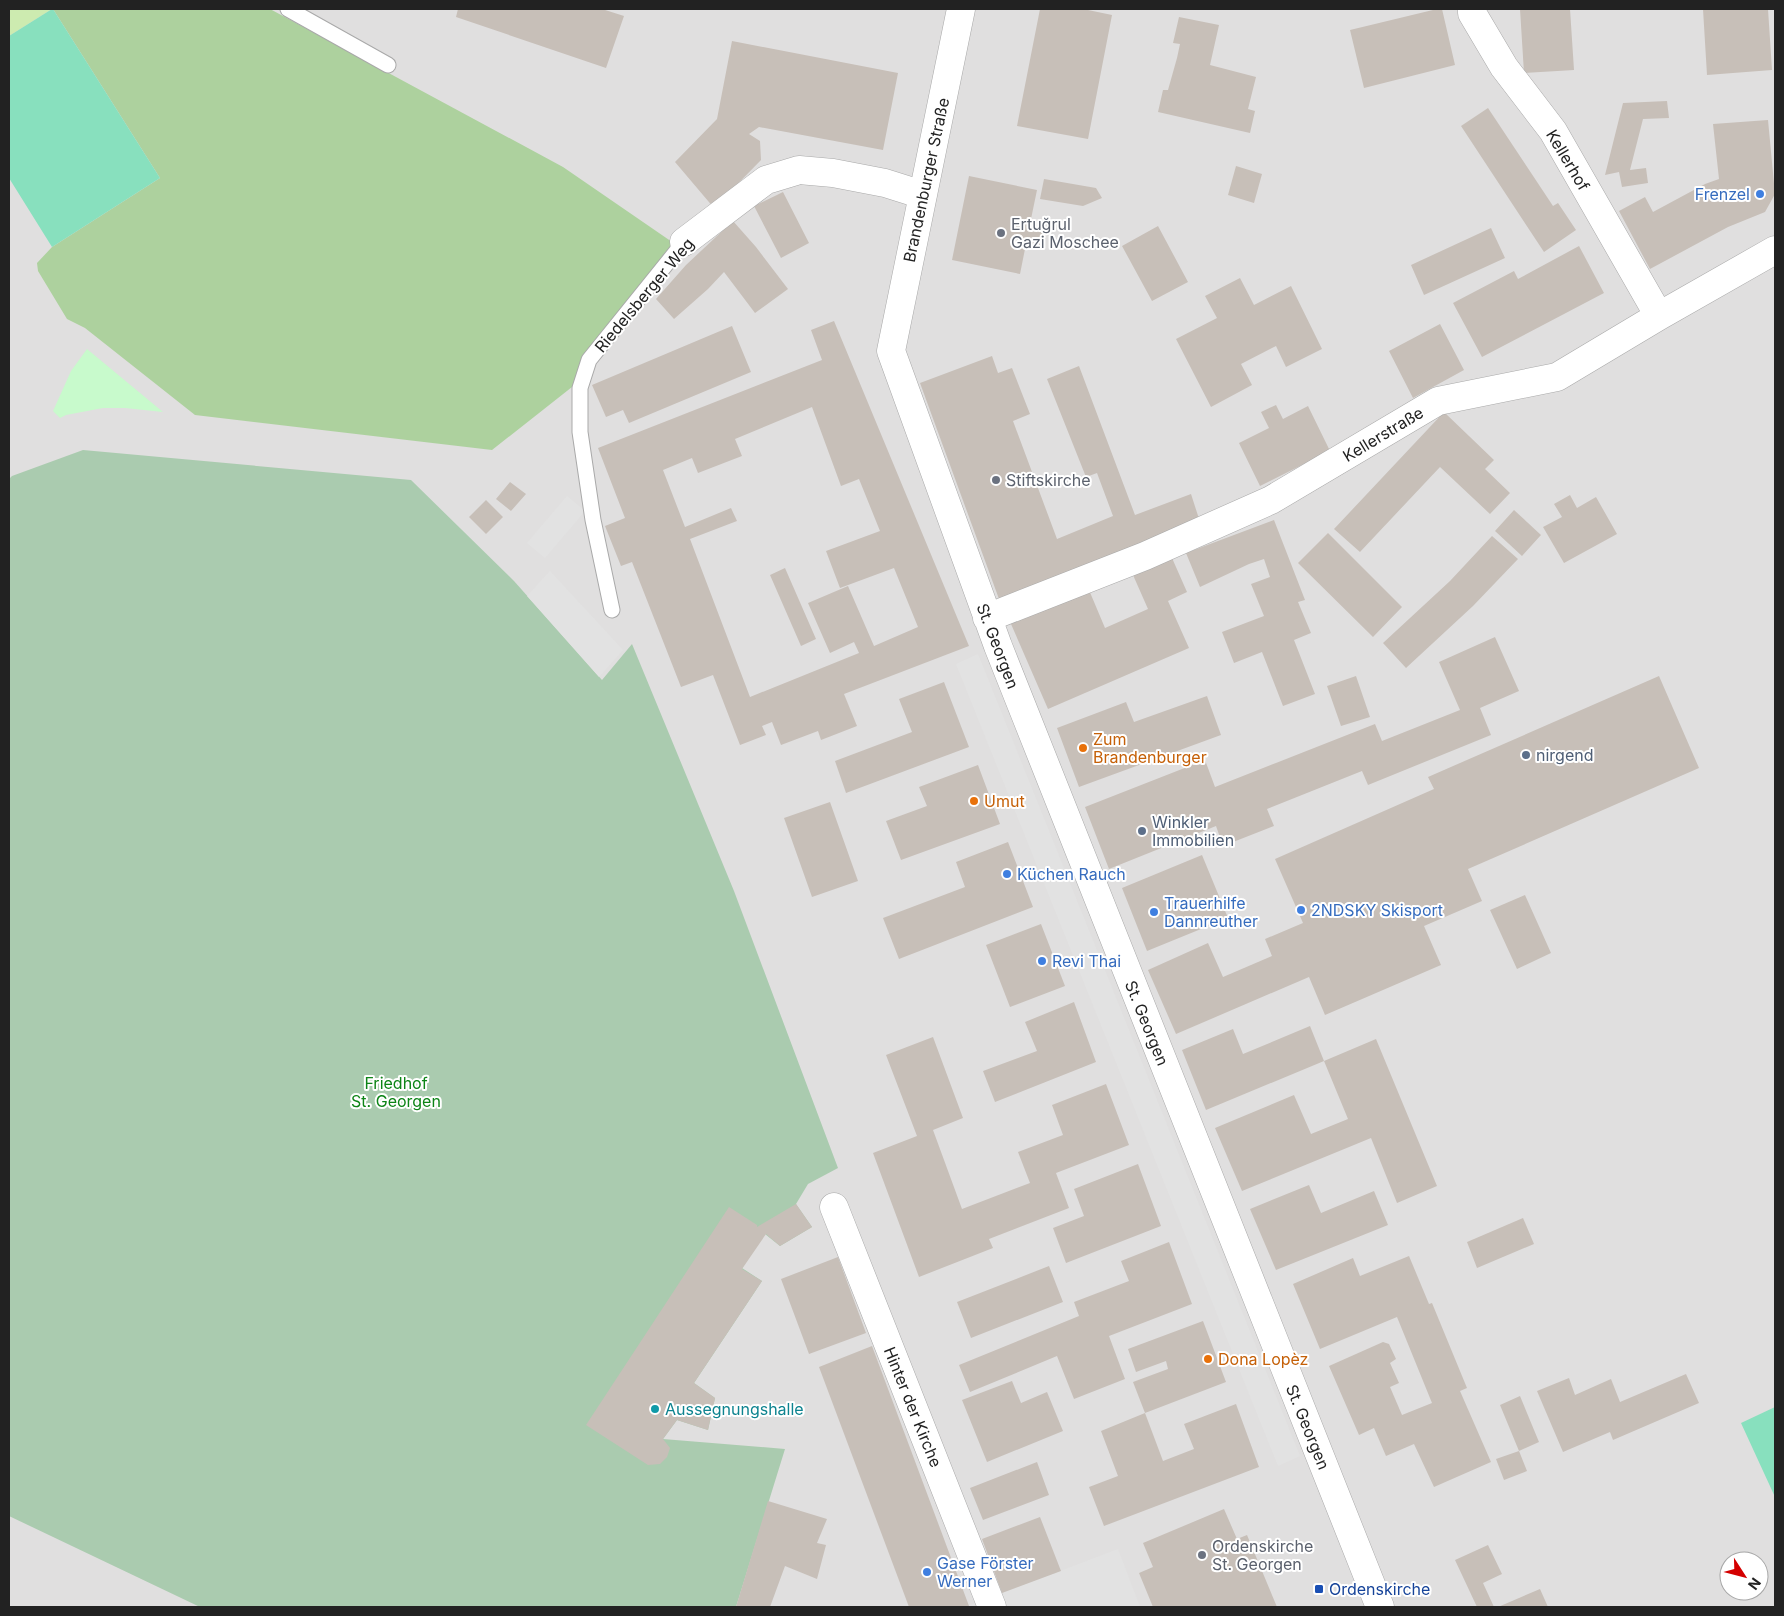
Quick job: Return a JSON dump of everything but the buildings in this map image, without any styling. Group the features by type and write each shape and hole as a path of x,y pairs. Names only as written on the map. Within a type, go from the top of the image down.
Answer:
{"street":[{"name":"Brandenburger Straße","path":"890,351 960,9"},
{"name":"Kellerhof","path":"1472,9 1472,13 1504,67 1553,131 1659,316"},
{"name":"Riedelsberger Weg","path":"684,242 766,180 799,170 833,173 885,183 922,194"},
{"name":"Kellerstraße","path":"986,618 1145,556 1271,500 1438,401 1558,377 1659,316 1775,250"},
{"name":"St. Georgen","path":"890,351 986,618 1380,1607"},
{"name":"Hinter der Kirche","path":"834,1207 992,1607"}],"lane":[{"path":"288,9 388,65"},
{"name":"Riedelsberger Weg","path":"612,610 593,520 580,432 580,392 589,360 684,242"}],"shaded area":[{"path":"9,9 1775,9 1775,1607 9,1607"},
{"path":"567,496 585,511 545,558 527,543"},
{"path":"550,571 623,650 599,677 527,596"},
{"path":"978,654 1300,1456 1278,1466 956,664"},
{"path":"1118,1549 1140,1607 965,1607"}],"green space":[{"path":"9,9 52,9 9,36"},
{"path":"52,9 160,178 52,247 9,178 9,36"},
{"path":"53,9 270,9 563,167 675,244 585,357 572,387 492,450 195,415 85,328 67,319 38,271 37,263 52,247 160,178"},
{"path":"87,349 163,412 103,408 66,415 60,418 53,411 71,371"},
{"name":"Friedhof St. Georgen","path":"83,450 411,480 514,581 602,680 632,644 734,891 838,1168 808,1184 796,1204 812,1227 780,1246 765,1234 742,1268 762,1281 694,1383 715,1398 708,1430 677,1420 663,1439 785,1449 736,1607 200,1607 9,1516 9,479 12,476"},
{"path":"1775,1407 1775,1497 1741,1423"}],"place":[{"name":"Frenzel","path":"1760,194"},
{"name":"Ertuğrul Gazi Moschee","path":"1001,233"},
{"name":"Stiftskirche","path":"996,480"},
{"name":"Zum Brandenburger","path":"1083,748"},
{"name":"nirgend","path":"1526,755"},
{"name":"Umut","path":"974,801"},
{"name":"Winkler Immobilien","path":"1142,831"},
{"name":"Küchen Rauch","path":"1007,874"},
{"name":"2NDSKY Skisport","path":"1301,910"},
{"name":"Trauerhilfe Dannreuther","path":"1154,912"},
{"name":"Revi Thai","path":"1042,961"},
{"name":"Dona Lopèz","path":"1208,1359"},
{"name":"Aussegnungshalle","path":"655,1409"},
{"name":"Ordenskirche St. Georgen","path":"1202,1555"},
{"name":"Gase Förster Werner","path":"927,1572"},
{"name":"Ordenskirche","path":"1319,1589"}]}
